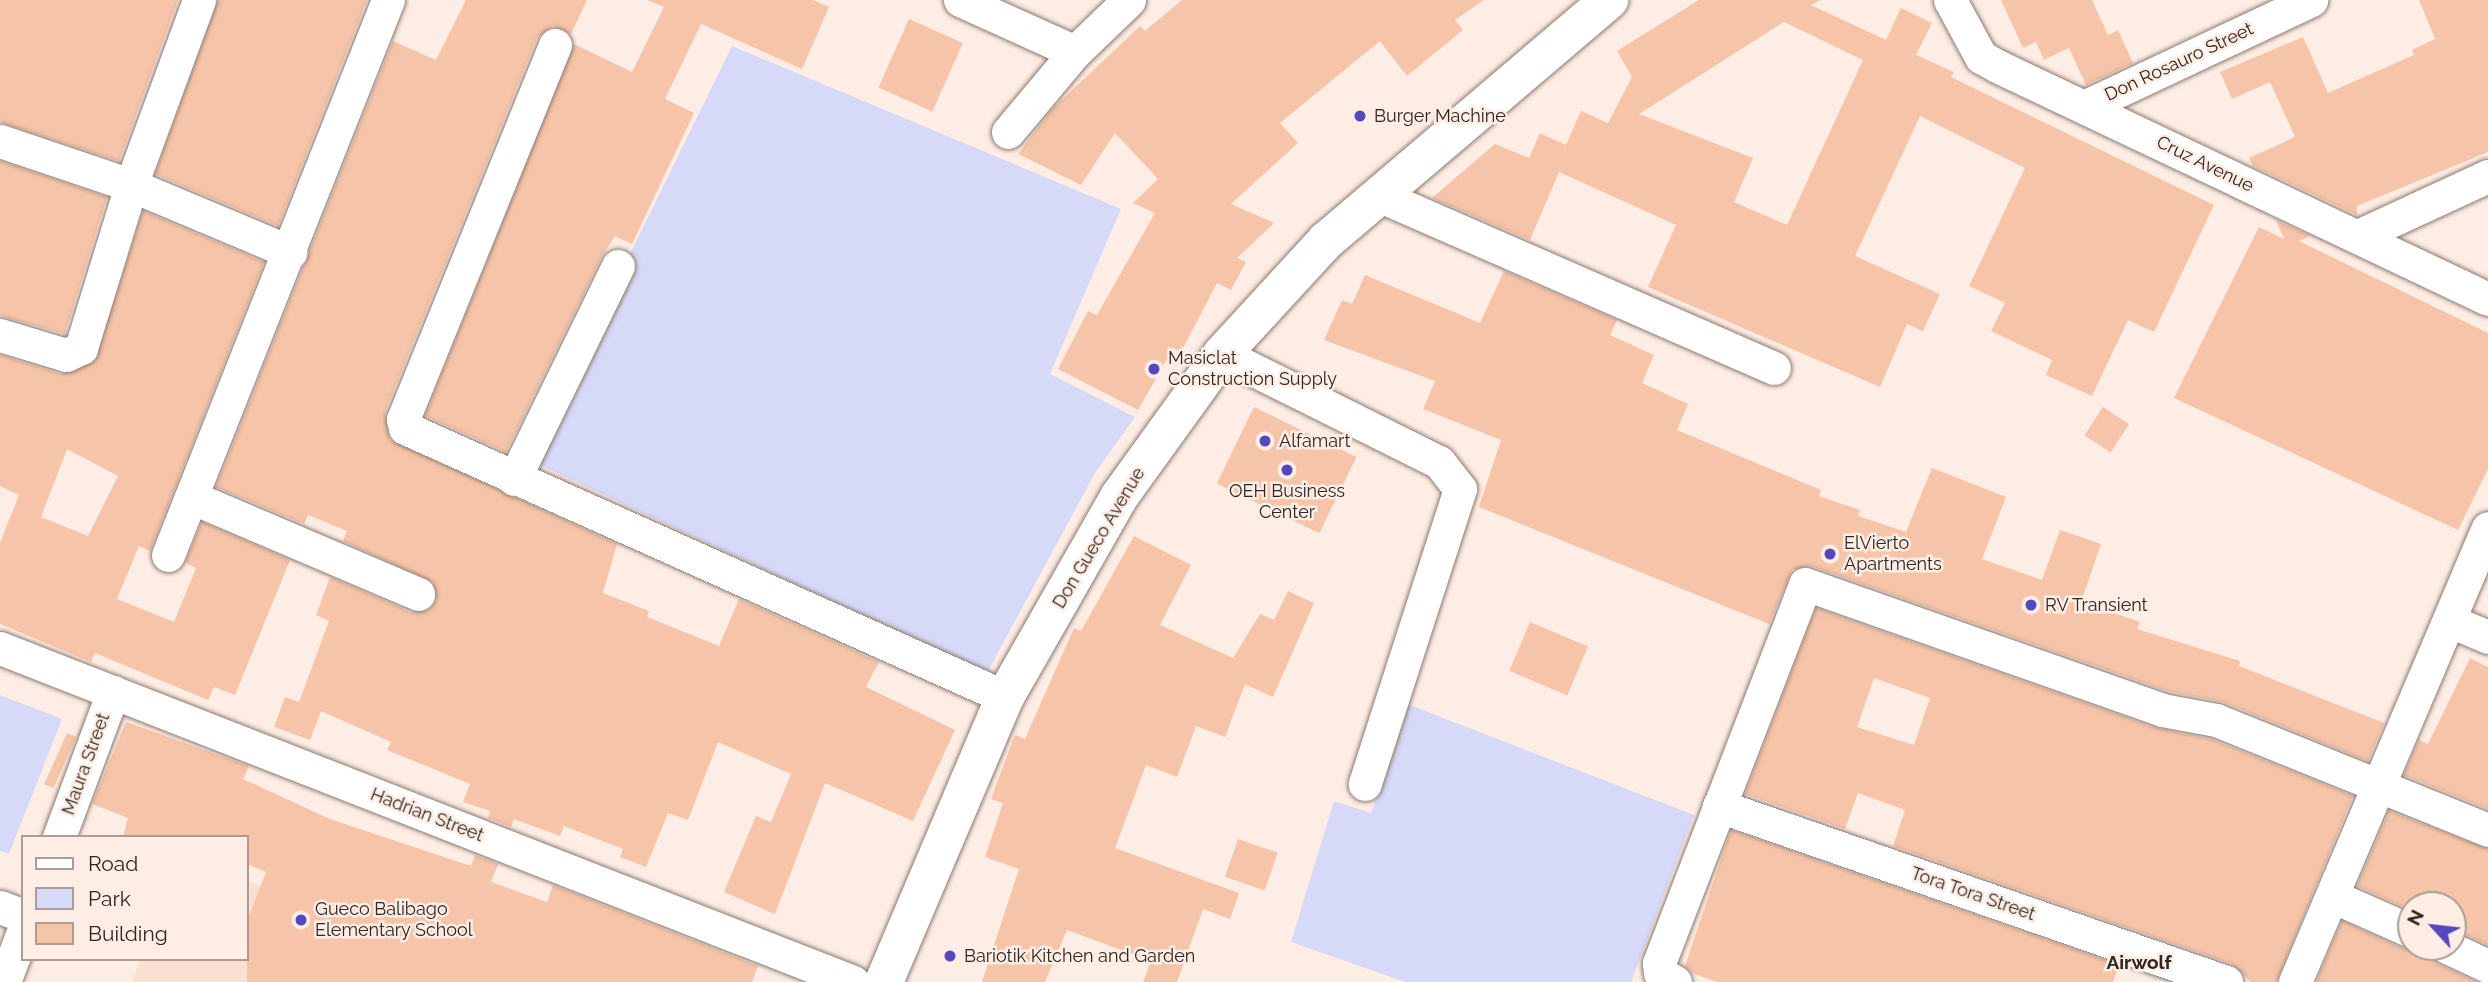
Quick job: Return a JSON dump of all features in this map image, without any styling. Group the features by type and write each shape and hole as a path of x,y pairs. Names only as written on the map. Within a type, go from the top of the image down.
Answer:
{"main road":[{"name":"Don Gueco Avenue","path":"884,982 1005,697 1119,497 1223,355 1378,195 1609,0"}],"street":[{"path":"0,335 66,355 81,348 131,185 199,0"},
{"path":"168,555 388,0"},
{"path":"960,0 1075,52"},
{"path":"1008,132 1075,52 1129,0"},
{"name":"Cruz Avenue","path":"1950,0 1981,57 2488,299"},
{"name":"Don Rosauro Street","path":"2086,106 2311,0"},
{"path":"555,45 403,419 413,434 1005,697"},
{"path":"0,141 131,185 290,252"},
{"path":"2358,236 2488,176"},
{"path":"1378,195 1774,368"},
{"path":"514,479 618,266"},
{"path":"1223,355 1438,462 1460,489 1364,784"},
{"path":"191,497 418,594"},
{"path":"2295,982 2488,528"},
{"path":"1675,982 1660,973 1659,962 1799,594 1814,583 2380,781 2488,830"},
{"path":"2450,621 2488,637"},
{"name":"Hadrian Street","path":"0,648 853,982"},
{"name":"Maura Street","path":"60,835 113,692"},
{"name":"Tora Tora Street","path":"1719,806 2226,982"},
{"path":"2332,895 2397,925"},
{"path":"0,907 21,915"},
{"path":"4,982 21,937"},
{"path":"2467,956 2488,965"}],"shaded area":[{"name":"Gueco Balibago Elementary School","path":"248,881 527,982 132,982 140,961 248,961"}],"green space":[{"path":"732,46 1121,209 1050,374 1135,417 1095,473 987,673 529,460"},
{"path":"0,695 62,719 9,854 0,851"},
{"path":"1407,704 1694,815 1631,982 1405,982 1291,942 1334,801 1371,813"}],"building":[{"path":"0,0 178,0 119,161 0,122"},
{"path":"218,0 367,0 278,226 155,174"},
{"path":"466,0 587,0 571,34 553,26 537,38 385,412 390,440 617,544 603,593 649,611 647,617 719,646 739,599 879,662 866,687 955,730 913,821 825,783 775,914 724,892 756,816 771,822 791,774 718,742 688,820 668,813 646,867 620,857 623,849 564,826 560,836 514,819 511,827 488,818 490,811 463,802 470,784 387,750 391,742 321,711 310,740 274,727 285,697 299,702 329,621 316,615 330,577 411,612 429,610 436,601 433,582 343,541 347,531 308,515 304,524 216,487 393,41 436,60"},
{"path":"647,0 813,0 829,7 802,69 701,24 665,99 694,113 632,244 615,236 601,258 506,452 425,416 574,44 632,72 664,7"},
{"path":"1182,0 1484,0 1455,20 1463,30 1407,76 1380,41 1280,123 1298,143 1231,204 1274,223 1237,258 1246,262 1231,290 1217,283 1181,352 1173,348 1138,410 1058,369 1088,311 1097,315 1155,213 1133,203 1158,179 1115,133 1081,185 1018,154 1052,109 1140,26 1145,31"},
{"path":"1699,0 1820,0 1811,5 1886,40 1901,8 1932,23 1916,55 1954,72 1951,77 2214,205 2154,332 2128,320 2092,396 2046,375 2052,360 1991,331 2005,303 1969,286 2025,168 1920,116 1855,256 1940,294 1923,331 1907,324 1880,387 1648,287 1676,225 1559,172 1530,240 1432,198 1495,144 1529,158 1540,133 1566,145 1581,111 1608,123 1632,77 1617,51","holes":["1784,22 1863,60 1787,225 1734,202 1753,158 1639,114"]},
{"path":"2001,0 2092,0 2108,35 2118,30 2133,63 2086,85 2069,48 2044,60 2036,42 2023,48"},
{"path":"2419,0 2488,0 2488,152 2357,206 2357,215 2253,166 2249,158 2295,137 2270,82 2232,99 2220,72 2303,37 2328,93 2414,55 2412,50 2435,39"},
{"path":"909,19 963,43 932,112 878,88"},
{"path":"0,161 107,197 65,334 0,316"},
{"path":"143,211 264,262 150,551 139,546 117,599 174,622 196,568 185,563 202,522 290,560 235,695 214,687 208,700 95,653 91,662 0,624 0,543 19,495 0,486 0,355 61,374 95,361","holes":["67,449 118,476 88,536 41,517"]},
{"path":"2276,220 2310,236 2299,241 2488,333 2488,469 2458,530 2174,398 2259,227 2284,239"},
{"path":"1504,271 1617,320 1610,335 1654,355 1642,383 1688,404 1677,430 1821,490 1819,496 1860,510 1858,516 1906,532 1932,468 2006,497 1982,559 2042,580 2060,530 2101,544 2083,596 2088,604 2140,622 2137,629 2240,661 2239,666 2384,723 2368,761 2223,702 2167,691 1811,566 1792,570 1769,624 1479,507 1501,440 1423,409 1435,381 1324,340 1342,300 1352,304 1365,275 1480,323"},
{"name":"OEH Business Center","path":"1254,407 1356,457 1319,533 1217,483"},
{"path":"2103,407 2129,424 2110,452 2084,436"},
{"path":"1134,536 1191,565 1160,625 1233,658 1260,614 1274,620 1288,591 1314,603 1273,697 1245,684 1225,737 1196,726 1177,777 1146,765 1115,848 1239,893 1230,919 1203,909 1177,982 1143,982 1151,961 1067,930 1045,982 982,982 1019,869 985,857 1003,803 991,799 1015,735 1025,739 1074,628 1081,631"},
{"path":"1816,608 2156,728 2211,739 2353,796 2276,982 2251,982 2232,964 1893,846 1905,810 1858,793 1845,829 1745,794","holes":["1874,678 1930,698 1914,745 1857,727"]},
{"path":"1530,622 1588,647 1567,695 1509,671"},
{"path":"2470,658 2488,667 2488,809 2404,775 2419,740 2428,744"},
{"path":"126,722 249,766 243,779 330,819 471,866 475,855 498,864 491,882 547,902 553,885 758,966 752,982 247,982 248,918 266,872 248,864 248,835 124,835 128,818 92,804"},
{"path":"67,733 76,737 53,788 44,784"},
{"path":"2389,811 2488,849 2488,945 2467,935 2467,891 2397,891 2397,904 2357,886"},
{"path":"1731,830 2119,965 2113,982 1717,982 1692,973 1685,966"},
{"path":"1238,839 1278,853 1265,890 1225,877"},
{"path":"2342,921 2397,946 2397,961 2436,961 2477,982 2316,982"}],"place":[{"name":"Burger Machine","path":"1360,116"},
{"name":"Masiclat Construction Supply","path":"1154,369"},
{"name":"Alfamart","path":"1265,441"},
{"name":"OEH Business Center","path":"1287,470"},
{"name":"ElVierto Apartments","path":"1830,554"},
{"name":"RV Transient","path":"2031,605"},
{"name":"Gueco Balibago Elementary School","path":"301,920"},
{"name":"Bariotik Kitchen and Garden","path":"950,956"}],"district":[{"name":"Airwolf","path":"2139,963"}]}
